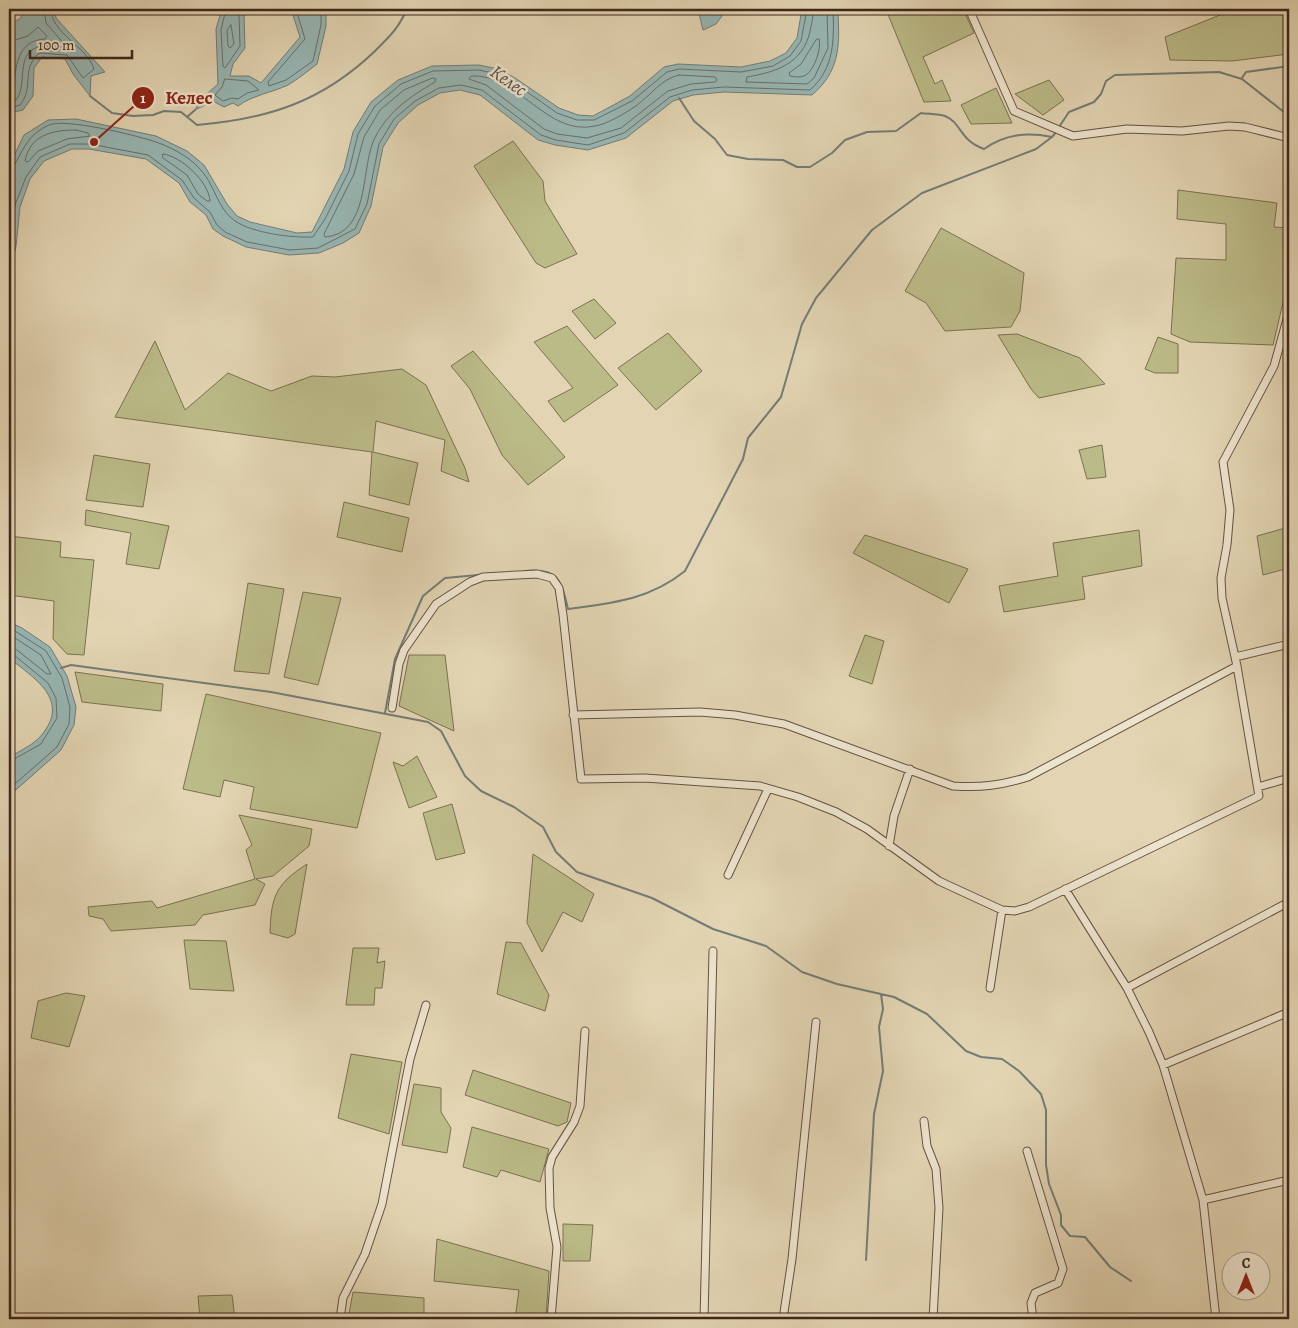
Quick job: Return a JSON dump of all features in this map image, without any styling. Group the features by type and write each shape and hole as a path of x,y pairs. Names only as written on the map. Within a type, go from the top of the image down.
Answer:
{"street":[{"path":"970,9 1014,112 1027,118 1073,136 1126,129 1182,130 1229,126 1245,127 1289,138"},
{"path":"392,708 399,664 404,650 436,604 483,577 537,574 552,578 559,588 581,779 644,778 768,788 836,812 867,829 939,881 1002,910 1029,907 1259,796 1237,666 1222,598 1221,578 1227,545 1230,510 1222,462 1274,366 1289,312"},
{"path":"1235,657 1289,644"},
{"path":"573,716 700,712 784,724 953,786 976,788 1001,786 1028,777 1237,666"},
{"path":"889,846 894,816 910,769"},
{"path":"1258,787 1289,778"},
{"path":"728,875 768,788"},
{"path":"1065,889 1127,988 1149,1032 1162,1065 1203,1200 1216,1319"},
{"path":"1127,988 1289,902"},
{"path":"990,988 1002,910"},
{"path":"704,1319 713,951"},
{"path":"340,1319 343,1298 365,1254 382,1204 410,1059 426,1005"},
{"path":"1162,1065 1289,1012"},
{"path":"783,1319 792,1260 816,1022"},
{"path":"551,1319 557,1247 550,1208 550,1168 552,1157 574,1122 580,1106 585,1031"},
{"path":"924,1121 927,1146 936,1169 940,1208 932,1319"},
{"path":"1027,1151 1063,1269 1058,1282 1035,1293 1032,1303 1033,1319"},
{"path":"1203,1200 1289,1180"}],"green space":[{"path":"889,9 963,9 974,33 923,57 935,84 942,80 951,101 924,102 887,12"},
{"path":"1235,9 1289,9 1289,54 1232,61 1170,60 1165,37"},
{"path":"1049,80 1064,100 1043,115 1015,94"},
{"path":"996,88 1012,123 971,124 961,105"},
{"path":"513,141 543,181 545,201 577,254 545,268 536,263 474,166"},
{"path":"1178,190 1277,203 1274,227 1289,228 1289,277 1273,345 1190,342 1171,334 1176,258 1226,260 1226,224 1177,219"},
{"path":"941,228 1024,273 1020,311 1011,327 945,331 926,303 905,291"},
{"path":"594,299 616,323 595,339 572,311"},
{"path":"567,326 618,385 564,422 548,401 573,388 534,342"},
{"path":"668,333 702,371 656,410 618,368"},
{"path":"1017,334 1080,358 1105,384 1039,398 1031,389 998,335"},
{"path":"1158,337 1178,344 1178,373 1155,373 1145,369"},
{"path":"155,341 185,410 228,373 271,391 312,376 335,377 402,369 426,385 465,468 469,482 441,471 445,440 376,421 373,452 418,463 409,505 369,495 372,452 115,417"},
{"path":"473,351 565,457 528,485 502,455 470,389 451,366"},
{"path":"1102,445 1106,477 1087,479 1079,450"},
{"path":"94,455 150,464 143,507 86,500"},
{"path":"344,502 409,518 402,552 337,537"},
{"path":"86,510 169,526 159,569 126,564 131,533 85,525"},
{"path":"1289,527 1289,568 1263,575 1257,536"},
{"path":"1139,530 1142,566 1082,577 1085,599 1004,612 999,586 1058,576 1053,543"},
{"path":"865,535 968,569 949,603 853,553"},
{"path":"9,536 61,542 60,557 94,560 84,655 67,654 53,639 54,601 9,595"},
{"path":"248,583 284,589 269,674 234,671"},
{"path":"303,592 341,598 318,685 284,677"},
{"path":"865,635 884,641 872,684 849,676"},
{"path":"409,655 445,655 454,731 399,706"},
{"path":"75,672 163,684 161,711 82,702"},
{"path":"206,694 381,733 357,828 250,809 254,787 224,780 220,797 183,789"},
{"path":"417,756 437,797 409,808 393,762 403,766"},
{"path":"452,804 465,853 436,860 423,813"},
{"path":"239,815 312,829 309,846 273,876 256,879 265,884 255,905 203,915 195,925 111,931 103,919 89,916 88,907 152,901 157,908 255,879 246,850 252,845"},
{"path":"533,854 594,894 582,922 563,912 542,952 527,923"},
{"path":"307,864 295,934 288,938 270,933 272,909 277,892 288,878"},
{"path":"184,940 226,941 234,991 190,989"},
{"path":"506,942 521,943 549,995 545,1011 497,994"},
{"path":"353,948 379,948 377,963 385,961 382,988 375,988 374,1005 346,1005"},
{"path":"66,993 85,996 69,1047 31,1038 38,1001"},
{"path":"351,1054 402,1062 389,1134 338,1118"},
{"path":"473,1070 571,1103 567,1122 558,1126 465,1095"},
{"path":"414,1084 441,1088 441,1112 451,1128 447,1153 402,1145"},
{"path":"472,1127 549,1149 540,1182 501,1170 497,1177 463,1167"},
{"path":"563,1224 593,1225 590,1261 563,1261"},
{"path":"437,1239 549,1271 546,1319 515,1319 519,1290 434,1281"},
{"path":"353,1292 424,1298 424,1319 348,1319"},
{"path":"232,1295 235,1319 200,1319 198,1296"}],"water":[{"path":"26,9 55,9 56,18 105,72 91,76 90,96 73,74 65,59 42,57 34,68 33,96 23,110 9,113 9,24 20,19"},
{"path":"222,9 249,9 244,15 245,48 233,64 230,76 249,76 261,83 300,37 291,9 326,9 326,26 317,64 288,85 250,99 238,106 233,103 224,107 213,101 195,110 201,99 218,84 216,29"},
{"path":"698,9 719,9 722,16 716,24 703,30"},
{"name":"Келес","path":"802,9 838,9 839,37 833,68 821,86 812,95 724,92 693,95 673,101 626,138 588,150 555,145 538,140 480,95 460,90 440,93 418,105 398,123 383,147 371,206 359,233 343,243 319,253 289,255 246,247 213,229 206,215 190,202 179,183 146,159 89,149 72,149 44,161 30,179 20,207 16,246 9,277 9,166 24,135 48,120 76,119 156,136 187,151 204,165 227,204 237,216 250,222 297,233 312,232 344,169 353,132 371,102 398,80 432,66 479,65 498,69 515,78 559,108 578,115 593,116 630,96 664,67 678,64 741,67 770,61 786,53 797,38"},
{"path":"9,622 22,628 50,647 67,676 76,707 74,725 61,750 9,796 9,759 38,739 48,726 52,714 52,703 40,684 9,658"}],"waterway":[{"path":"90,96 112,113 133,116 153,115 164,111 181,112 197,125 248,118 271,112 315,95 355,68 375,51 397,27 407,9"},
{"path":"1242,78 1246,72 1289,66"},
{"path":"1059,127 1069,112 1094,102 1101,94 1106,81 1115,75 1219,72 1242,79 1289,116"},
{"path":"679,98 694,121 715,139 727,155 748,159 783,160 797,167 810,167 832,153 845,140 867,132 896,131 921,113 945,116 954,123 965,137 976,146 984,149 1008,137 1025,135 1052,137"},
{"path":"187,117 195,110"},
{"path":"525,571 545,571 556,578 563,590 568,609 630,599 658,588 685,571 743,459 748,438 781,397 802,324 816,298 872,230 922,193 1036,149 1057,131"},
{"path":"385,713 395,659 423,596 445,578 478,575"},
{"path":"61,668 71,665 271,692 428,722 441,731 465,776 481,791 514,807 543,827 556,852 577,872 652,898 713,929 766,946 802,972 837,984 894,997 927,1014 966,1051 981,1057 1002,1059 1019,1071 1041,1094 1046,1110 1046,1165 1049,1184 1061,1215 1061,1225 1070,1236 1085,1237 1110,1267 1131,1281"},
{"path":"866,1260 874,1114 883,1071 879,1027 883,1009 881,994"}],"place":[{"name":"Келес","path":"94,142"}]}
